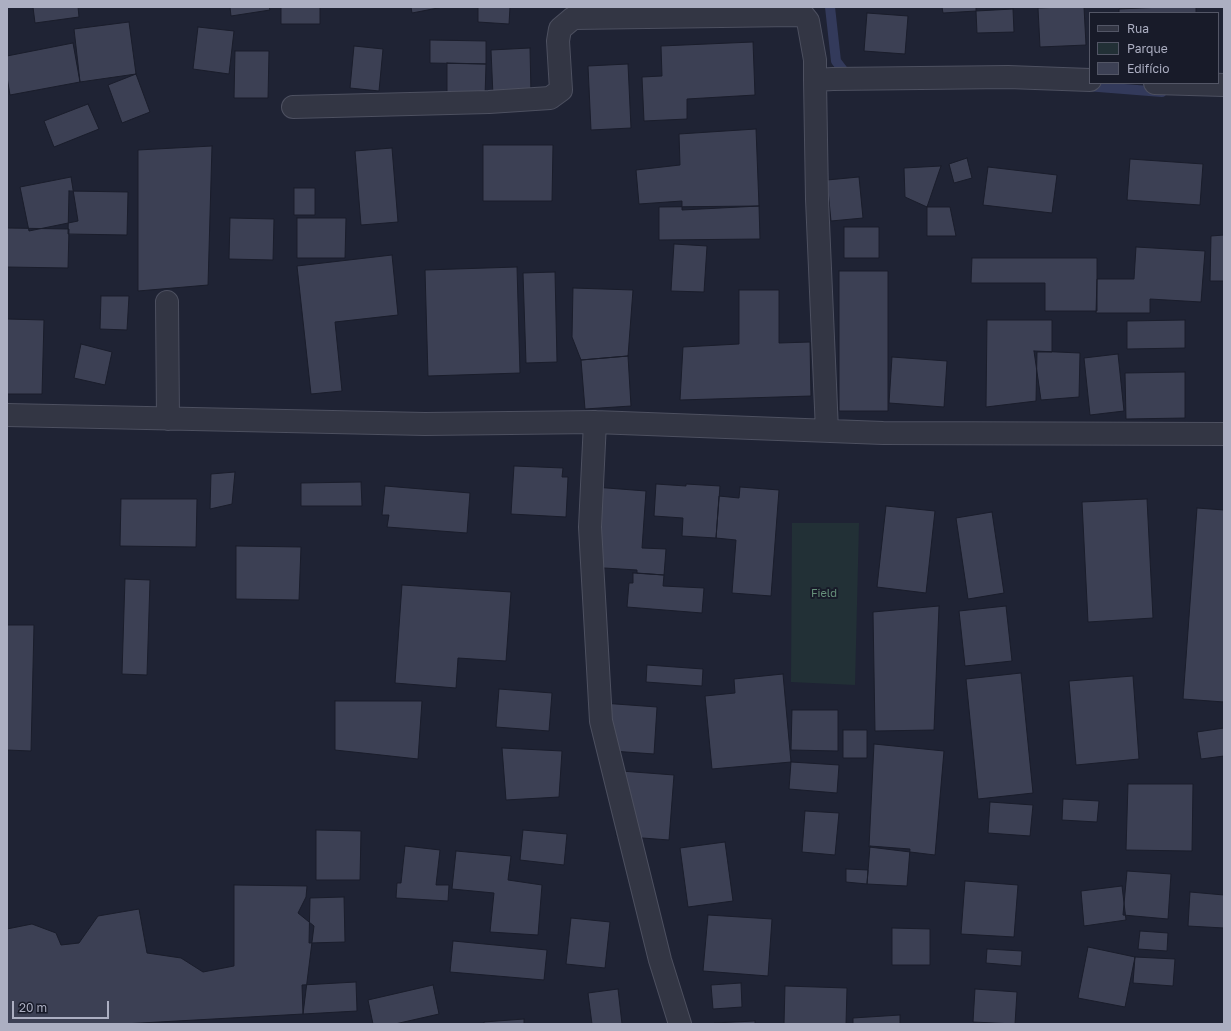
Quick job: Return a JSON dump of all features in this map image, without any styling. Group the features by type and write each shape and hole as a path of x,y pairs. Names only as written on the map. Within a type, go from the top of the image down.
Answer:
{"street":[{"path":"293,107 489,102 550,98 561,90 558,41 560,29 573,18 804,16 808,21 815,60 817,199 826,431"},
{"path":"815,80 1008,77 1089,80"},
{"path":"1190,84 1224,85"},
{"path":"167,302 168,419"},
{"path":"7,415 425,424 595,422 883,433 1224,434"},
{"path":"595,422 590,527 601,721 660,960 680,1024"}],"green space":[{"name":"Field","path":"792,523 859,523 855,685 791,682"}],"building":[{"path":"33,7 78,7 79,17 35,23"},
{"path":"230,7 269,7 270,10 231,16"},
{"path":"281,7 320,7 320,24 281,24"},
{"path":"411,7 443,7 412,13"},
{"path":"478,7 510,7 509,24 478,22"},
{"path":"942,7 976,7 976,11 943,13"},
{"path":"1084,7 1086,45 1040,47 1038,8"},
{"path":"1196,7 1196,12 1119,12 1119,9"},
{"path":"1013,9 1014,32 977,33 976,11"},
{"path":"867,13 908,16 905,54 864,51"},
{"path":"129,22 136,74 80,82 74,29"},
{"path":"198,27 234,31 229,74 193,69"},
{"path":"430,40 486,41 486,64 430,63"},
{"path":"753,42 755,95 687,99 687,119 644,121 642,77 662,76 661,46"},
{"path":"73,43 80,82 10,95 7,77 7,56"},
{"path":"354,46 383,49 379,91 350,88"},
{"path":"530,48 531,94 493,96 491,50"},
{"path":"235,51 269,51 268,98 234,98"},
{"path":"447,63 486,64 485,97 447,96"},
{"path":"628,64 631,128 591,130 588,66"},
{"path":"136,74 150,112 122,123 108,85"},
{"path":"88,104 99,129 54,147 44,121"},
{"path":"756,129 759,206 682,210 682,201 639,204 636,170 680,165 679,134"},
{"path":"483,145 553,145 552,201 483,201"},
{"path":"212,146 208,285 138,291 138,150"},
{"path":"392,148 398,222 361,225 355,151"},
{"path":"967,158 972,178 954,183 949,164"},
{"path":"1130,159 1203,164 1200,205 1127,200"},
{"path":"941,166 927,207 905,197 904,168"},
{"path":"988,167 1057,175 1052,213 983,205"},
{"path":"71,177 78,221 29,231 20,187"},
{"path":"859,177 863,218 831,221 827,180"},
{"path":"294,188 315,188 315,215 294,215"},
{"path":"69,191 128,192 127,235 68,234"},
{"path":"759,206 760,239 659,240 659,207"},
{"path":"927,207 950,207 956,236 927,236"},
{"path":"230,218 274,219 273,260 229,259"},
{"path":"297,218 346,218 345,258 297,258"},
{"path":"844,227 879,227 879,258 844,258"},
{"path":"7,228 69,229 68,268 7,267"},
{"path":"1224,235 1224,281 1210,281 1211,236"},
{"path":"674,244 707,246 704,292 671,291"},
{"path":"1136,247 1205,251 1201,302 1150,299 1150,313 1096,313 1097,279 1134,279"},
{"path":"392,255 398,315 335,322 342,391 311,394 297,266"},
{"path":"972,258 1097,258 1097,311 1045,311 1045,283 971,283"},
{"path":"517,267 520,373 428,376 425,270"},
{"path":"839,271 888,271 888,411 839,411"},
{"path":"555,272 557,362 526,363 523,273"},
{"path":"573,288 633,290 628,356 581,360 572,337"},
{"path":"739,290 779,290 779,343 810,342 811,396 680,400 683,347 739,344"},
{"path":"101,296 129,296 127,330 100,329"},
{"path":"7,319 44,320 42,394 7,394"},
{"path":"987,320 1052,320 1052,352 1037,352 1036,401 986,407"},
{"path":"1185,320 1185,348 1127,349 1127,321"},
{"path":"81,344 112,352 105,385 74,378"},
{"path":"1034,351 1080,353 1079,397 1041,400"},
{"path":"1118,354 1124,411 1090,415 1084,358"},
{"path":"628,356 631,406 585,409 581,360"},
{"path":"892,357 947,361 944,407 889,403"},
{"path":"1185,372 1185,418 1126,419 1125,373"},
{"path":"514,466 563,468 562,477 568,477 566,517 511,514"},
{"path":"235,472 232,504 210,509 211,474"},
{"path":"361,482 362,506 301,506 301,483"},
{"path":"656,484 720,486 716,538 682,536 683,518 654,516"},
{"path":"385,486 470,493 467,533 387,527 389,515 382,515"},
{"path":"594,487 646,491 642,548 666,549 664,575 637,573 637,570 588,567"},
{"path":"740,487 779,490 771,596 732,593 736,540 716,538 719,496 739,498"},
{"path":"121,499 197,499 196,547 120,546"},
{"path":"1147,499 1153,618 1088,622 1082,502"},
{"path":"886,506 935,511 926,593 877,587"},
{"path":"1197,508 1224,510 1224,702 1183,699"},
{"path":"992,512 1004,593 968,599 956,518"},
{"path":"236,546 301,547 299,600 236,599"},
{"path":"633,573 664,575 663,586 704,588 702,613 627,607 629,583 633,583"},
{"path":"125,579 150,580 147,675 122,674"},
{"path":"402,585 511,592 506,661 458,658 456,688 395,683"},
{"path":"939,606 934,730 875,731 873,612"},
{"path":"1006,606 1012,661 965,666 959,611"},
{"path":"7,625 34,625 31,751 7,750"},
{"path":"647,665 703,669 702,686 646,682"},
{"path":"1021,673 1033,793 978,799 966,679"},
{"path":"783,674 791,762 712,769 705,696 735,693 734,679"},
{"path":"1133,676 1139,759 1076,765 1069,681"},
{"path":"499,689 552,693 549,731 496,727"},
{"path":"335,701 422,701 418,759 335,750"},
{"path":"602,703 657,707 654,754 598,750"},
{"path":"792,710 838,710 838,751 791,750"},
{"path":"1224,728 1224,756 1201,759 1197,732"},
{"path":"843,730 867,730 867,758 843,758"},
{"path":"874,744 944,751 935,855 869,847"},
{"path":"502,748 562,751 559,797 506,800"},
{"path":"791,762 839,765 837,793 789,789"},
{"path":"621,771 674,775 669,840 616,836"},
{"path":"1128,784 1193,784 1192,851 1126,850"},
{"path":"1063,799 1099,801 1097,822 1062,820"},
{"path":"990,802 1033,805 1030,836 988,833"},
{"path":"805,811 839,813 835,855 802,852"},
{"path":"316,830 361,831 360,880 316,880"},
{"path":"523,830 567,834 564,865 520,860"},
{"path":"725,842 733,901 688,907 680,848"},
{"path":"405,846 440,850 436,885 449,885 448,901 396,898 397,883 401,883"},
{"path":"870,846 910,849 907,886 867,884"},
{"path":"456,851 511,856 508,880 542,885 538,935 490,932 494,893 452,889"},
{"path":"846,869 868,870 867,884 846,882"},
{"path":"1127,871 1171,874 1168,919 1123,915"},
{"path":"965,881 1018,885 1014,937 961,934"},
{"path":"234,885 307,886 306,897 298,913 314,926 303,1014 123,1024 7,1024 7,929 32,924 56,933 61,945 79,943 98,916 139,909 147,953 181,958 203,972 234,966"},
{"path":"1122,886 1126,920 1084,926 1081,891"},
{"path":"1190,892 1224,895 1224,928 1188,926"},
{"path":"344,897 345,942 309,943 310,898"},
{"path":"708,915 772,919 768,976 703,971"},
{"path":"571,918 610,922 605,968 566,964"},
{"path":"892,928 930,929 930,965 892,965"},
{"path":"1140,931 1168,933 1167,951 1138,949"},
{"path":"453,941 547,950 544,980 450,972"},
{"path":"1088,947 1135,957 1125,1007 1078,998"},
{"path":"987,949 1022,951 1021,966 986,963"},
{"path":"1135,957 1175,959 1173,986 1133,983"},
{"path":"356,982 357,1011 303,1014 302,985"},
{"path":"741,983 742,1007 713,1009 711,985"},
{"path":"433,985 439,1014 395,1024 373,1024 368,1000"},
{"path":"785,986 847,988 846,1024 784,1024"},
{"path":"618,989 622,1024 592,1024 588,993"},
{"path":"975,989 1017,992 1015,1024 973,1022"},
{"path":"900,1015 900,1024 853,1024 853,1018"},
{"path":"524,1019 524,1024 484,1024 484,1022"},
{"path":"755,1021 755,1024 714,1024 714,1023"}],"waterway":[{"path":"830,7 836,61 849,78"},
{"path":"1086,86 1162,92"}]}
